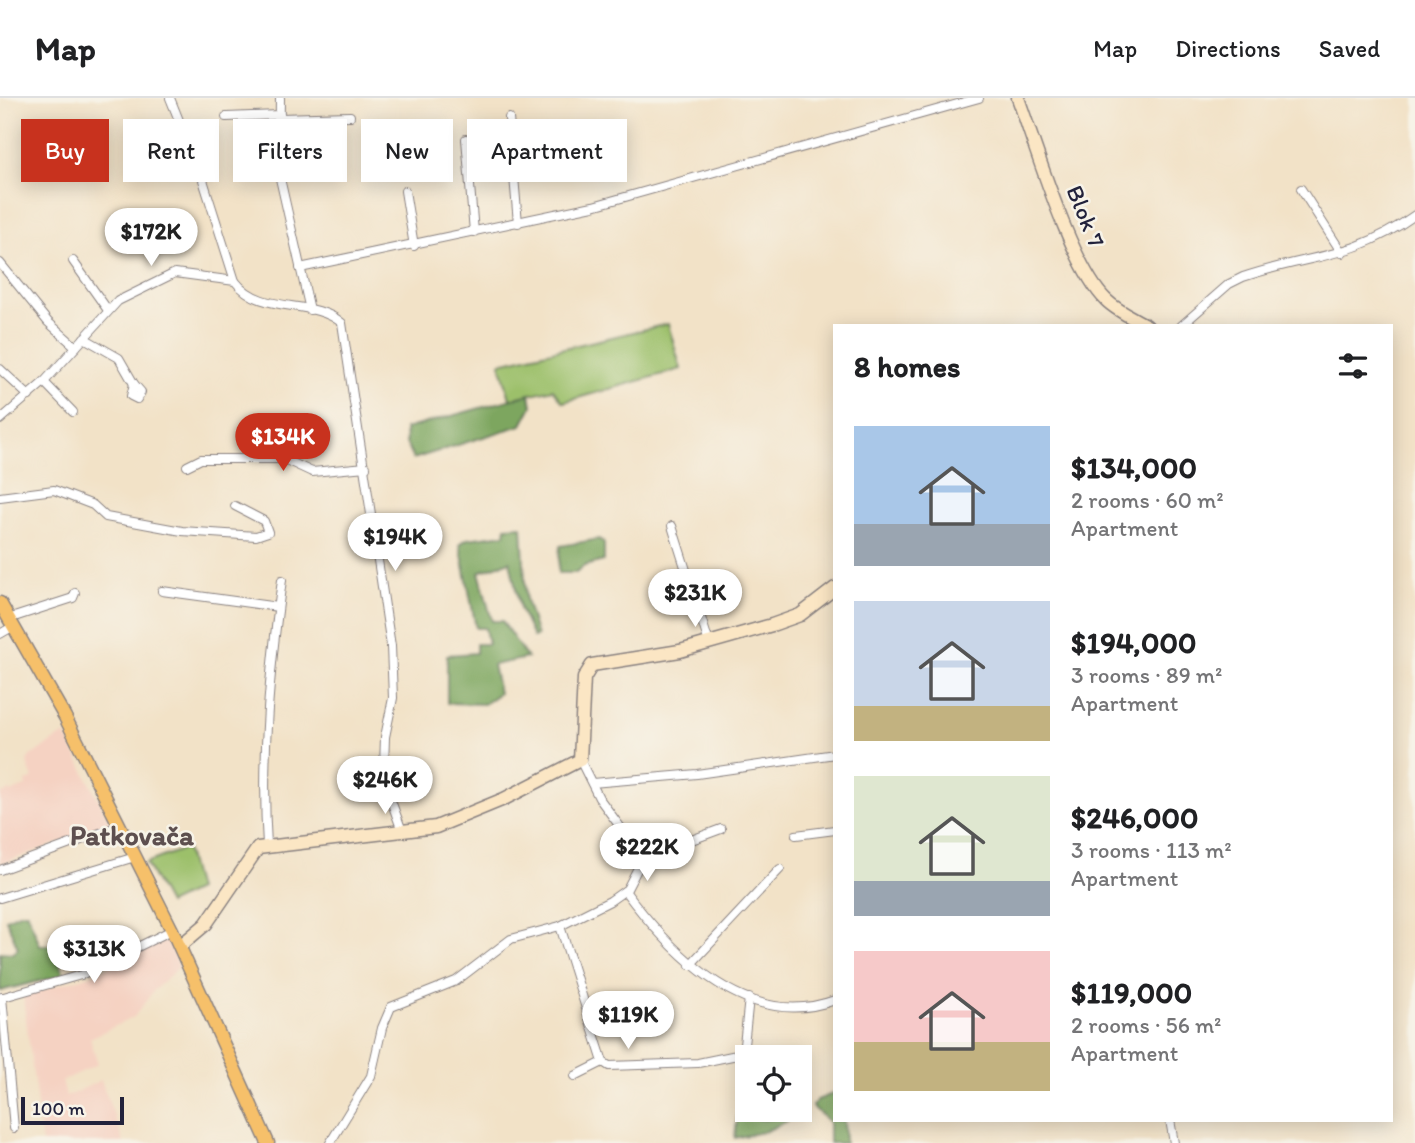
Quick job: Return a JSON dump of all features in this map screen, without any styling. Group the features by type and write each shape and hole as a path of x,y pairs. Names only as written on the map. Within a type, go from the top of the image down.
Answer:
{"main road":[{"path":"0,603 65,717 180,946 268,1143"}],"street":[{"path":"170,98 203,180 235,281 244,293 259,300 335,317 342,323 366,467 391,646 393,698 385,737 384,768 388,795 402,831"},
{"path":"280,98 279,174 310,310"},
{"path":"300,268 518,223 810,147 979,98"},
{"name":"Blok 7","path":"1018,98 1072,242 1091,280 1107,302 1144,324"},
{"path":"226,117 350,116"},
{"path":"509,118 518,223"},
{"path":"470,182 474,232"},
{"path":"1301,189 1342,254"},
{"path":"405,191 414,246"},
{"path":"1183,324 1242,277 1342,254 1373,242 1415,215"},
{"path":"73,261 107,309"},
{"path":"0,263 48,322 76,347"},
{"path":"0,420 44,382 107,309 139,289 175,273 235,281"},
{"path":"83,338 119,358 134,384"},
{"path":"0,369 29,396"},
{"path":"44,382 73,412"},
{"path":"187,466 201,459 270,458 288,459 312,472 366,467"},
{"path":"0,497 54,490 93,505 106,517 128,522 182,531 256,536 268,532 264,522 235,506"},
{"path":"672,526 709,643"},
{"path":"267,845 263,780 270,663 282,580"},
{"path":"643,858 599,798 580,760 584,678 587,670 598,662 654,656 709,643 800,615 833,590"},
{"path":"162,591 278,607"},
{"path":"0,634 10,623 73,598 75,593"},
{"path":"592,783 697,774 833,754"},
{"path":"180,946 206,924 253,852 267,845 436,827 503,799 580,760"},
{"path":"0,870 119,825"},
{"path":"330,1143 371,1076 382,1028 391,1007 456,981 511,939 560,926 593,911 625,891 643,858 721,830"},
{"path":"796,835 833,830"},
{"path":"0,898 135,857"},
{"path":"690,965 780,869"},
{"path":"625,891 663,940 690,965 749,998 768,1004 802,1008 833,1001"},
{"path":"560,926 603,1062"},
{"path":"14,1128 1,998 81,975 172,930"},
{"path":"575,1076 603,1062 616,1067 657,1062 698,1063 737,1055 744,1045 749,998"},
{"path":"1170,1122 1174,1143"}],"shaded area":[{"path":"65,734 111,824 0,864 0,795 27,785 26,782 33,778 27,763 29,757"},
{"path":"168,938 179,967 154,990 134,1017 90,1038 98,1064 62,1081 66,1097 101,1080 124,1143 42,1143 23,996 88,976"}],"green space":[{"path":"668,324 681,369 563,402 553,389 510,399 500,363"},
{"path":"530,394 532,406 522,425 413,459 406,443 405,429"},
{"path":"522,526 526,600 537,636 533,637 520,609 510,561 479,572 492,621 502,621 527,658 493,665 499,693 484,704 447,703 447,655 476,653 476,644 488,644 485,628 476,628 460,544 467,539 505,534 506,527"},
{"path":"599,539 604,543 604,561 584,566 576,573 558,573 560,546"},
{"path":"186,848 197,890 168,904 146,863"},
{"path":"27,912 40,945 54,945 64,975 0,991 0,952 13,953 18,948 6,919"},
{"path":"833,1094 833,1122 844,1122 845,1143 829,1143 829,1122 812,1106 817,1100"},
{"path":"737,1122 785,1122 766,1131 735,1138"}],"district":[{"name":"Patkovača","path":"132,835"}]}
